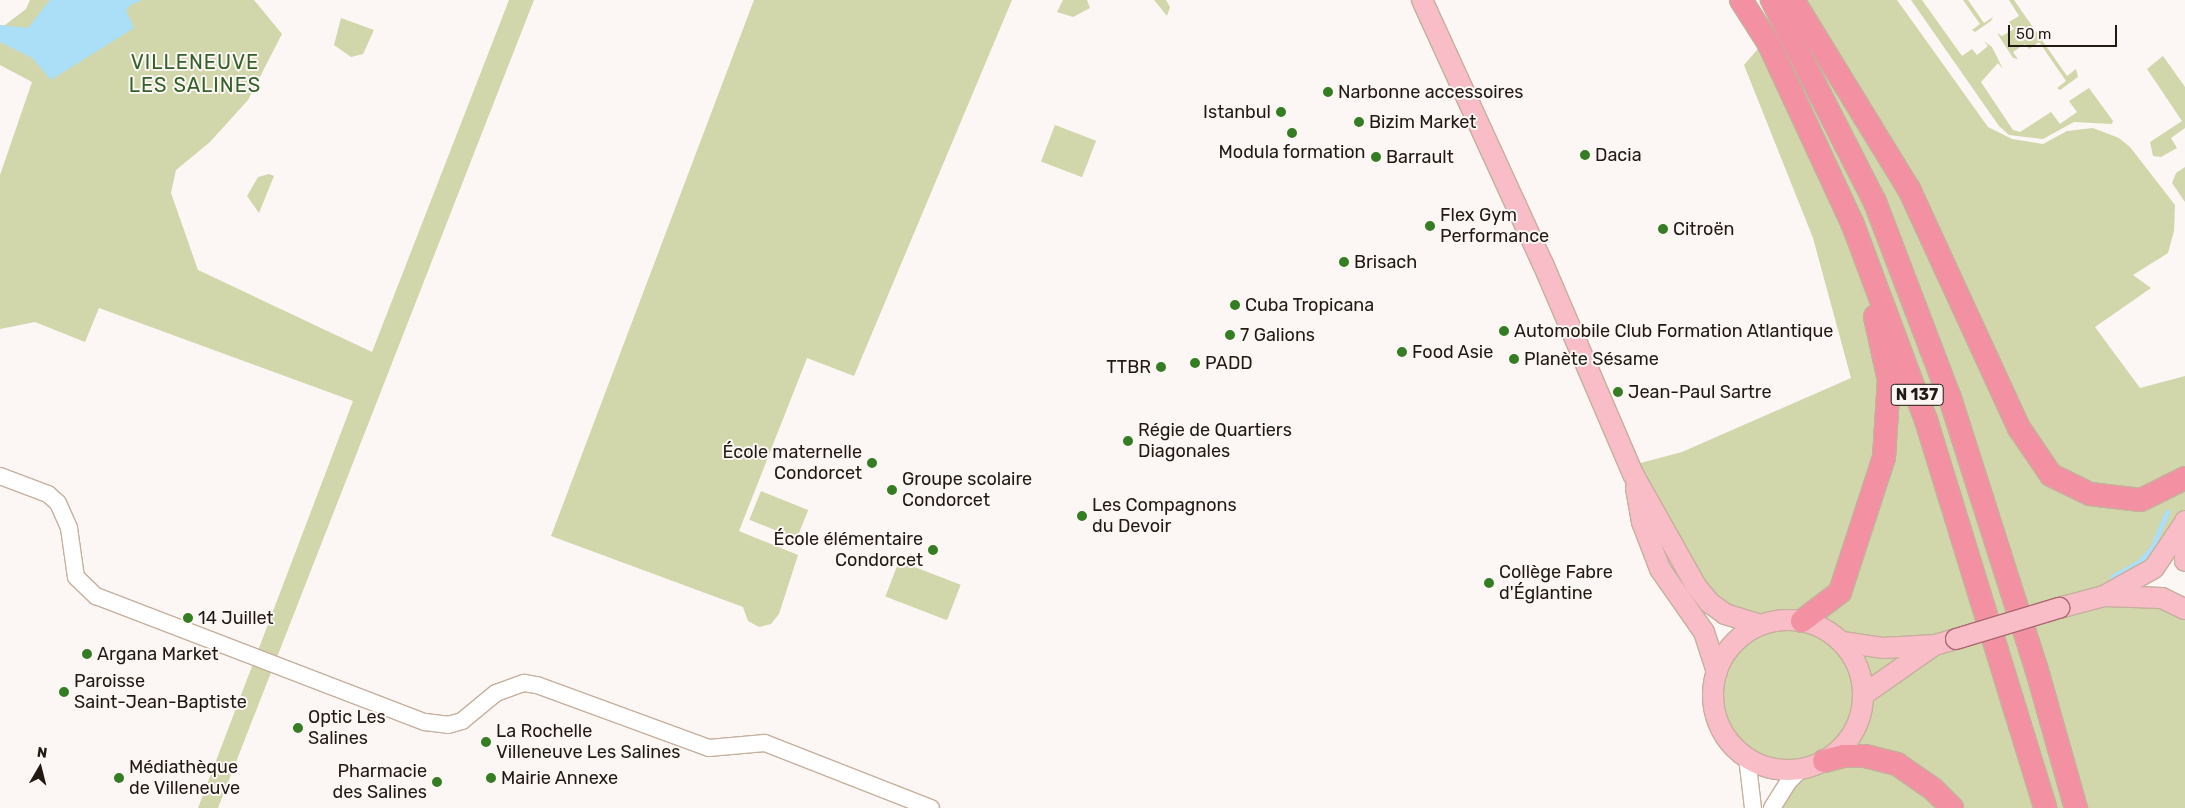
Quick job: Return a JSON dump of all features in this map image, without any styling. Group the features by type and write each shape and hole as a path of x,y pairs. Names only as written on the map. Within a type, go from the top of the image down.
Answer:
{"highway":[{"name":"N 137","path":"1741,0 1769,44 1853,225 1926,420 2045,808"},
{"name":"N 137","path":"1772,0 1875,202 1950,398 2036,667 2076,808"},
{"path":"1793,0 1909,189 2018,428 2051,475 2090,494 2141,500 2185,478"},
{"path":"1802,622 1840,592 1884,458 1889,380 1853,225"},
{"path":"1824,761 1844,756 1865,756 1883,759 1907,771 1933,789 1952,808"}],"main road":[{"path":"1422,0 1543,264 1633,474 1679,559 1705,598 1725,614 1760,625 1802,622 1824,629 1842,642 1857,667 1864,695 1861,715 1853,733 1841,749 1824,761 1801,769 1778,769 1747,757 1728,740 1718,722 1713,690 1717,672 1725,654 1740,638 1760,625"},
{"path":"1633,474 1642,522 1660,569 1704,632 1714,655 1717,672"},
{"path":"1842,642 1883,648 1935,644 2104,596 2154,568 2185,522"},
{"path":"2185,522 2185,561"},
{"path":"2104,596 2162,598 2185,609"},
{"path":"1864,695 1935,644"}],"street":[{"path":"0,476 48,494 58,503 69,528 76,578 96,596 274,665 436,724 462,721 496,693 510,686 537,685 709,748 765,743 932,808"},
{"path":"1747,757 1753,808"},
{"path":"1772,808 1788,782 1801,769"}],"green space":[{"path":"30,0 254,0 282,34 248,100 210,142 176,170 171,193 198,270 372,352 509,0 534,0 218,808 198,808 353,401 99,308 85,342 35,322 0,329 0,175 32,82 0,65 0,25 5,25 26,9"},
{"path":"754,0 1012,0 854,376 807,358 739,531 798,555 779,614 771,624 759,627 748,621 743,607 551,536"},
{"path":"1063,0 1087,0 1090,8 1073,17 1057,12"},
{"path":"1154,0 1166,0 1170,7 1167,16"},
{"path":"1772,0 1897,0 1988,127 2012,139 2043,144 2067,131 2093,128 2119,138 2130,147 2175,205 2174,231 2168,253 2133,275 2151,288 2095,327 2140,388 2185,376 2185,524 2154,568 2105,596 2185,609 2185,808 1772,808 1801,769 1764,766 1747,757 1728,740 1718,722 1713,690 1717,672 1725,654 1750,631 1725,614 1629,466 1682,452 1851,378 1813,238 1744,65 1784,19"},
{"path":"1911,0 1922,0 1962,56 1972,49 1977,55 1988,46 1984,41 1992,47 2003,69 1998,63 1981,82 2013,130 2020,132 2051,112 2060,124 2077,112 2069,101 2089,88 2113,121 2112,124 2074,122 2043,139 2009,135 1999,126"},
{"path":"1963,0 1968,0 1984,23 1993,17 1991,21 1975,32 1972,30 1980,24"},
{"path":"2009,0 2014,0 2067,76 2076,69 2078,77 2060,90 2057,88 2066,81 2039,42 2029,49 2025,44 2013,52 2018,59 2013,58 1997,33 2002,36 2014,29 2009,22 2019,16"},
{"path":"341,18 374,30 363,54 351,57 334,45"},
{"path":"2163,56 2185,87 2185,128 2171,138 2177,148 2161,157 2153,156 2150,142 2182,121 2147,69"},
{"path":"1055,125 1096,141 1082,177 1041,161"},
{"path":"2185,167 2185,202 2172,183 2176,173"},
{"path":"269,174 274,176 259,213 247,196 258,177"},
{"path":"761,491 808,510 797,539 749,520"},
{"path":"899,561 961,585 947,620 885,596"}],"water":[{"path":"50,0 143,0 132,4 126,10 134,28 51,80 32,58 0,42 0,25 28,28"}],"waterway":[{"path":"2112,577 2139,562 2152,548 2167,512"}],"place":[{"name":"Narbonne accessoires","path":"1328,92"},
{"name":"Istanbul","path":"1281,112"},
{"name":"Bizim Market","path":"1359,122"},
{"name":"Modula formation","path":"1292,133"},
{"name":"Dacia","path":"1585,155"},
{"name":"Barrault","path":"1376,157"},
{"name":"Flex Gym Performance","path":"1430,226"},
{"name":"Citroën","path":"1663,229"},
{"name":"Brisach","path":"1344,262"},
{"name":"Cuba Tropicana","path":"1235,305"},
{"name":"Automobile Club Formation Atlantique","path":"1504,331"},
{"name":"7 Galions","path":"1230,335"},
{"name":"Food Asie","path":"1402,352"},
{"name":"Planète Sésame","path":"1514,359"},
{"name":"PADD","path":"1195,363"},
{"name":"TTBR","path":"1161,367"},
{"name":"Jean-Paul Sartre","path":"1618,392"},
{"name":"Régie de Quartiers Diagonales","path":"1128,441"},
{"name":"École maternelle Condorcet","path":"872,463"},
{"name":"Groupe scolaire Condorcet","path":"892,490"},
{"name":"Les Compagnons du Devoir","path":"1082,516"},
{"name":"École élémentaire Condorcet","path":"933,550"},
{"name":"Collège Fabre d'Églantine","path":"1489,583"},
{"name":"14 Juillet","path":"188,618"},
{"name":"Argana Market","path":"87,654"},
{"name":"Paroisse Saint-Jean-Baptiste","path":"64,692"},
{"name":"Optic Les Salines","path":"298,728"},
{"name":"La Rochelle Villeneuve Les Salines","path":"486,742"},
{"name":"Médiathèque de Villeneuve","path":"119,778"},
{"name":"Mairie Annexe","path":"491,778"},
{"name":"Pharmacie des Salines","path":"437,782"}],"district":[{"name":"VILLENEUVE LES SALINES","path":"195,74"}]}
